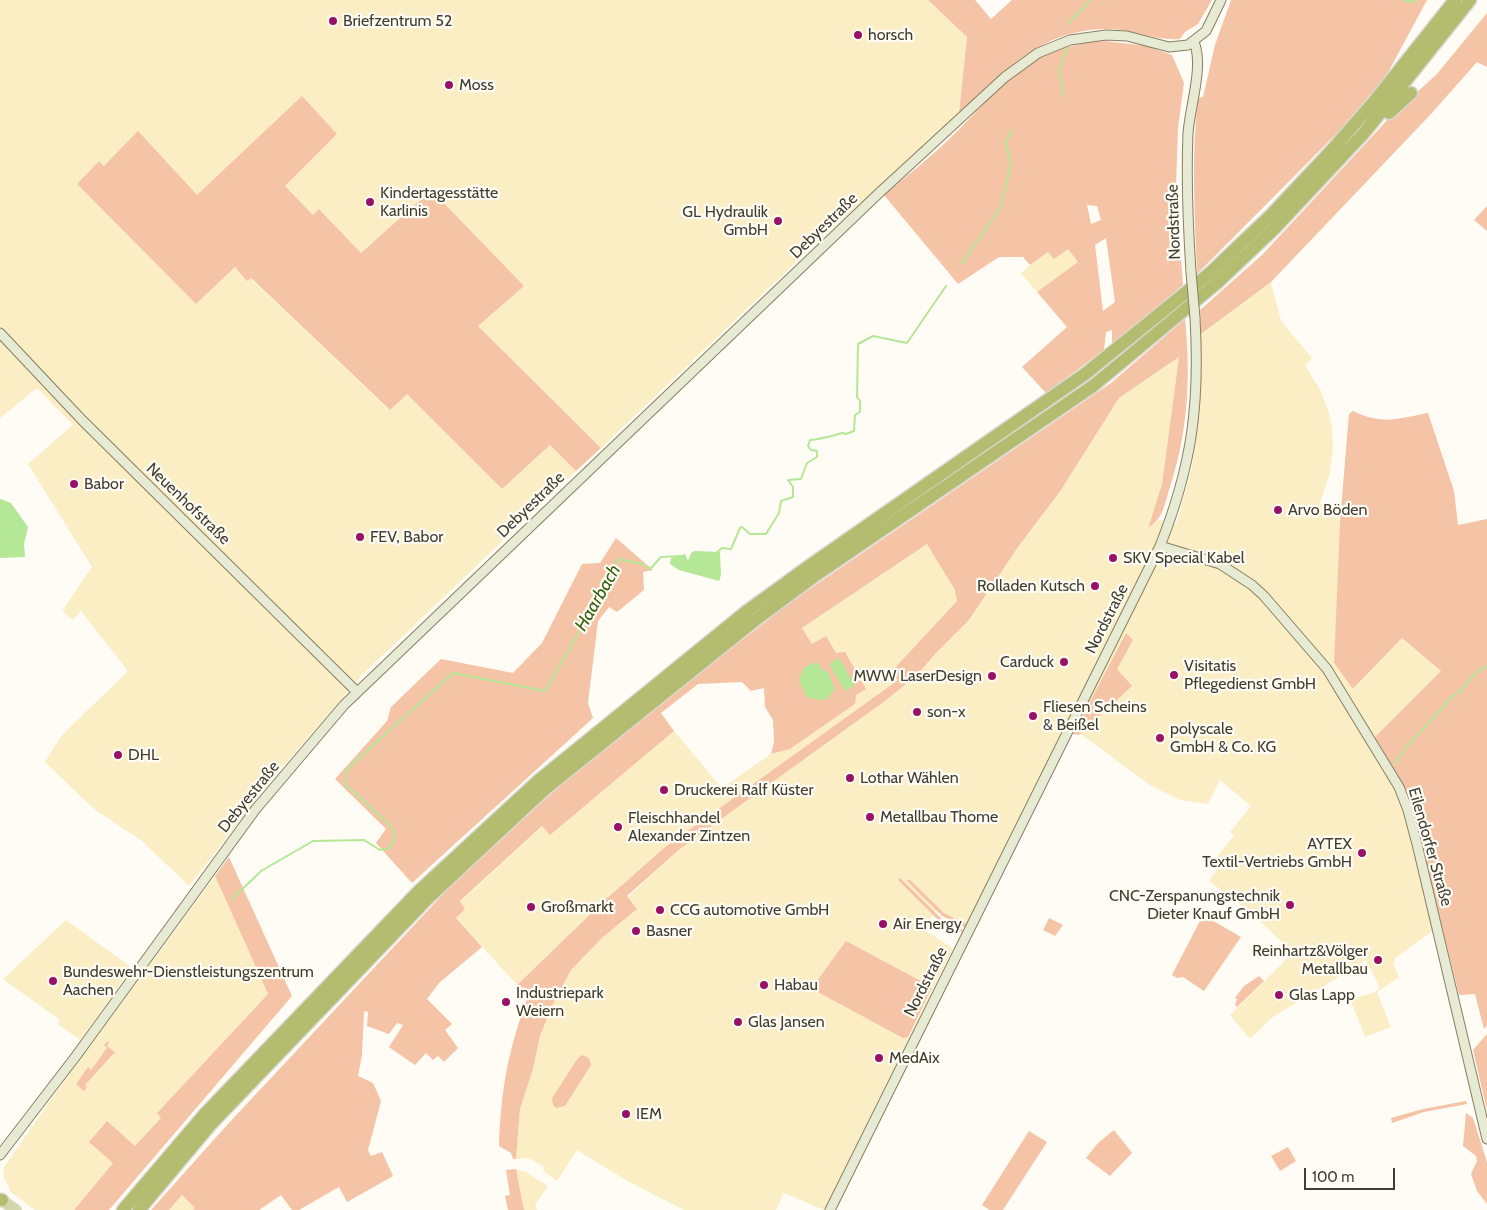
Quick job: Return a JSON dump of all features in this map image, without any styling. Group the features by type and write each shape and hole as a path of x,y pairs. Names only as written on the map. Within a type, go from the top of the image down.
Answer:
{"highway":[{"path":"123,1210 204,1114 419,891 538,781 751,616 809,566 1085,374 1210,273 1271,215 1373,103 1455,0"},
{"path":"751,616 816,575 1093,386 1217,283 1276,227 1364,133 1470,0"},
{"path":"1373,103 1400,57"},
{"path":"1364,133 1411,93"},
{"path":"139,1210 212,1123 427,899 545,789 730,632"}],"main road":[{"path":"0,1198 16,1210"}],"street":[{"path":"1194,42 1206,31 1221,0"},
{"name":"Debyestraße","path":"0,1155 268,794 357,692 878,194 1025,61 1052,46 1086,37 1127,36 1169,46 1179,46 1194,42"},
{"name":"Nordstraße","path":"830,1210 1160,546 1180,492 1191,447 1197,394 1188,183 1188,133 1198,54 1194,42"},
{"name":"Neuenhofstraße","path":"0,333 82,420 357,692"},
{"name":"Eilendorfer Straße","path":"1160,546 1220,564 1264,596 1327,669 1399,787 1408,810 1417,844 1487,1139"}],"shaded area":[{"path":"0,0 928,0 967,37 959,113 796,262 601,448 478,326 430,190 361,253 320,210 313,215 285,186 337,134 196,195 104,166 99,161 77,184 196,304 235,267 247,280 250,278 389,410 407,393 502,489 550,445 576,471 362,675 272,779 189,886 142,841 94,809 45,762 61,736 128,671 81,611 73,620 62,611 92,567 28,464 73,425 37,388 0,418"},
{"path":"928,0 975,0 991,19 1012,0 1212,0 1198,24 1185,32 1180,39 1108,29 1084,31 1063,36 1026,55 959,113 967,37"},
{"path":"1231,0 1427,0 1384,80 1349,121 1197,274 1194,164 1198,98 1203,97 1215,45"},
{"path":"1487,13 1487,67 1477,62 1431,114 1271,282 1201,334 1200,310 1262,255 1392,115 1437,74"},
{"path":"1105,41 1147,46 1172,55 1184,83 1178,128 1176,185 1183,285 1112,346 1112,330 1106,332 1104,350 1046,393 1022,367 1067,327 1037,292 1078,262 1068,249 1054,259 1048,252 1030,265 1023,257 999,257 958,284 884,195 938,150 1014,75 1032,62 1052,52 1076,45","holes":["1087,205 1097,206 1101,220 1091,224","1106,238 1115,302 1103,311 1095,245"]},
{"path":"302,96 337,134 285,186 313,215 319,209 361,253 431,190 524,286 478,326 601,448 576,471 550,445 502,489 407,394 390,410 251,278 247,281 235,267 196,304 77,184 99,161 104,166 138,131 197,195"},
{"path":"1487,206 1487,231 1474,220"},
{"path":"1068,249 1079,262 1037,292 1021,273 1048,251"},
{"path":"1271,282 1281,321 1312,358 1305,365 1320,390 1329,413 1332,429 1333,448 1330,473 1320,503 1340,521 1334,663 1354,689 1402,638 1441,671 1369,744 1396,789 1434,930 1394,959 1395,962 1393,964 1399,977 1377,992 1391,1027 1365,1037 1350,999 1373,993 1380,988 1366,960 1273,1017 1250,1039 1230,1015 1293,953 1255,916 1209,881 1220,866 1214,860 1234,836 1230,832 1251,806 1220,780 1208,804 1180,800 1151,786 1066,723 965,927 936,909 924,930 953,948 824,1210 784,1193 776,1210 684,1210 629,1182 577,1150 557,1181 543,1171 544,1167 529,1158 516,1159 520,1109 533,1069 540,1036 553,1004 571,970 602,938 637,909 628,897 681,848 885,701 916,676 969,620 1018,547 1061,490 1119,398 1179,357 1162,484 1148,527 1159,520 1176,524 1192,468 1200,394 1201,334"},
{"path":"1185,319 1188,384 1184,426 1175,469 1164,507 1157,520 1148,528 1162,484 1179,357 1119,398 1061,490 1018,547 969,620 916,676 885,701 681,848 627,896 637,909 602,938 571,970 553,1004 540,1036 533,1069 520,1109 516,1159 513,1159 511,1153 499,1146 507,1067 530,991 517,985 606,899 664,848 898,680 892,671 957,601 955,590 927,544 802,628 812,644 826,636 836,653 845,652 866,689 856,695 855,704 790,749 771,754 774,742 773,720 765,707 764,688 751,691 742,682 698,684 661,713 674,731 550,835 542,826 460,901 465,909 456,918 482,947 439,983 427,999 452,1024 445,1030 458,1048 444,1062 438,1056 433,1060 426,1053 415,1065 389,1047 403,1025 397,1023 389,1034 367,1026 368,1012 364,1011 362,1055 358,1076 373,1083 381,1101 368,1150 371,1156 382,1152 393,1176 347,1202 339,1187 299,1210 292,1210 281,1195 259,1210 193,1210 195,1208 182,1195 169,1210 151,1210 228,1124 445,892 544,800 617,737 795,599 1111,383"},
{"path":"1353,411 1381,419 1398,419 1428,413 1454,491 1458,525 1487,519 1487,1026 1484,1029 1475,994 1459,995 1417,825 1403,785 1375,737 1441,671 1402,638 1353,689 1334,663 1340,521 1349,414"},
{"path":"0,499 11,503 28,527 24,544 25,557 0,558"},
{"path":"616,538 653,570 643,572 644,590 617,612 609,607 598,621 588,703 593,718 412,883 376,843 386,829 335,779 387,721 391,707 441,659 513,673 542,643 582,564 600,563"},
{"path":"927,544 956,590 957,601 893,671 899,679 664,848 606,899 517,985 456,918 465,909 460,902 543,826 550,834 674,731 722,788 771,754 790,749 855,704 836,653 812,644 802,628"},
{"path":"695,551 720,552 721,575 719,581 679,570 670,564 671,558 685,554 688,561 691,553"},
{"path":"1126,633 1133,640 1117,669 1132,686 1079,735 1073,734"},
{"path":"839,658 855,685 845,691 829,664"},
{"path":"813,663 819,664 821,669 828,672 835,689 827,699 818,700 807,697 799,680 804,668"},
{"path":"229,857 292,996 109,1210 74,1210 113,1163 89,1142 107,1121 135,1146 161,1118 157,1113 268,994 215,876"},
{"path":"215,876 268,994 157,1113 162,1117 135,1146 107,1121 113,1163 74,1210 35,1210 11,1192 3,1175 4,1167 47,1105"},
{"path":"900,878 941,918 963,930 962,932 939,921 898,880"},
{"path":"909,879 944,913 966,924 965,927 942,916 907,881"},
{"path":"1203,915 1241,937 1204,991 1183,977 1177,978 1172,975"},
{"path":"1049,918 1063,925 1055,936 1043,930"},
{"path":"66,920 132,968 80,1040 58,1024 60,1020 3,979"},
{"path":"846,941 932,987 908,1037 903,1038 814,990 809,992"},
{"path":"1259,976 1264,981 1237,1007 1235,1005 1237,999 1235,998 1244,986"},
{"path":"1487,1034 1487,1110 1473,1050"},
{"path":"108,1041 107,1046 117,1054 114,1053 85,1085 87,1087 84,1091 76,1084 88,1067 91,1070 107,1048 104,1045"},
{"path":"582,1055 589,1058 591,1065 565,1106 556,1108 553,1105 552,1098 578,1058"},
{"path":"1466,1101 1467,1104 1424,1112 1392,1123 1391,1118 1423,1109"},
{"path":"1466,1113 1473,1118 1487,1162 1487,1204 1477,1191 1471,1174 1477,1161 1476,1156 1463,1146"},
{"path":"1114,1130 1132,1153 1110,1176 1086,1158 1098,1143"},
{"path":"1029,1131 1047,1142 1003,1210 990,1210 982,1205"},
{"path":"1288,1147 1296,1161 1280,1171 1271,1156"},
{"path":"516,1169 526,1172 548,1186 535,1205 537,1210 524,1210"},
{"path":"516,1169 524,1210 508,1210 505,1196 510,1195 506,1170"},
{"path":"182,1195 195,1208 193,1210 169,1210"}],"waterway":[{"name":"Haarbach","path":"1068,24 1090,0"},
{"path":"1403,0 1415,2"},
{"name":"Haarbach","path":"1064,96 1059,71 1067,47"},
{"name":"Haarbach","path":"962,263 1000,208 1011,165 1006,143 1011,131"},
{"name":"Haarbach","path":"715,554 722,548 731,549 742,527 750,534 766,534 779,513 781,501 793,497 793,487 788,480 801,479 807,463 817,457 817,451 811,450 808,446 810,440 854,431 855,415 860,412 860,401 857,397 858,344 873,336 907,343 946,286"},
{"name":"Haarbach","path":"232,899 261,871 313,841 364,840 380,850 390,848 395,836 392,827 345,784 347,769 453,673 545,691 609,580 614,565 619,559 642,564 650,569 661,557 680,556"},
{"path":"1458,693 1476,673 1487,666"},
{"path":"1395,764 1408,745 1455,694"}],"place":[{"name":"Briefzentrum 52","path":"333,21"},
{"name":"horsch","path":"858,35"},
{"name":"Moss","path":"449,85"},
{"name":"Kindertagesstätte Karlinis","path":"370,202"},
{"name":"GL Hydraulik GmbH","path":"778,221"},
{"name":"Babor","path":"74,484"},
{"name":"Arvo Böden","path":"1278,510"},
{"name":"FEV, Babor","path":"360,537"},
{"name":"SKV Special Kabel","path":"1113,558"},
{"name":"Rolladen Kutsch","path":"1095,586"},
{"name":"Carduck","path":"1064,662"},
{"name":"Visitatis Pflegedienst GmbH","path":"1174,675"},
{"name":"MWW LaserDesign","path":"992,676"},
{"name":"son-x","path":"917,712"},
{"name":"Fliesen Scheins & Beißel","path":"1033,716"},
{"name":"polyscale GmbH & Co. KG","path":"1160,738"},
{"name":"DHL","path":"118,755"},
{"name":"Lothar Wählen","path":"850,778"},
{"name":"Druckerei Ralf Küster","path":"664,790"},
{"name":"Metallbau Thome","path":"870,817"},
{"name":"Fleischhandel Alexander Zintzen","path":"618,827"},
{"name":"AYTEX Textil-Vertriebs GmbH","path":"1362,853"},
{"name":"CNC-Zerspanungstechnik Dieter Knauf GmbH","path":"1290,905"},
{"name":"Großmarkt","path":"531,907"},
{"name":"CCG automotive GmbH","path":"660,910"},
{"name":"Air Energy","path":"883,924"},
{"name":"Basner","path":"636,931"},
{"name":"Reinhartz&Völger Metallbau","path":"1378,960"},
{"name":"Bundeswehr-Dienstleistungszentrum Aachen","path":"53,981"},
{"name":"Habau","path":"764,985"},
{"name":"Glas Lapp","path":"1279,995"},
{"name":"Industriepark Weiern","path":"506,1002"},
{"name":"Glas Jansen","path":"738,1022"},
{"name":"MedAix","path":"879,1058"},
{"name":"IEM","path":"626,1114"}]}
